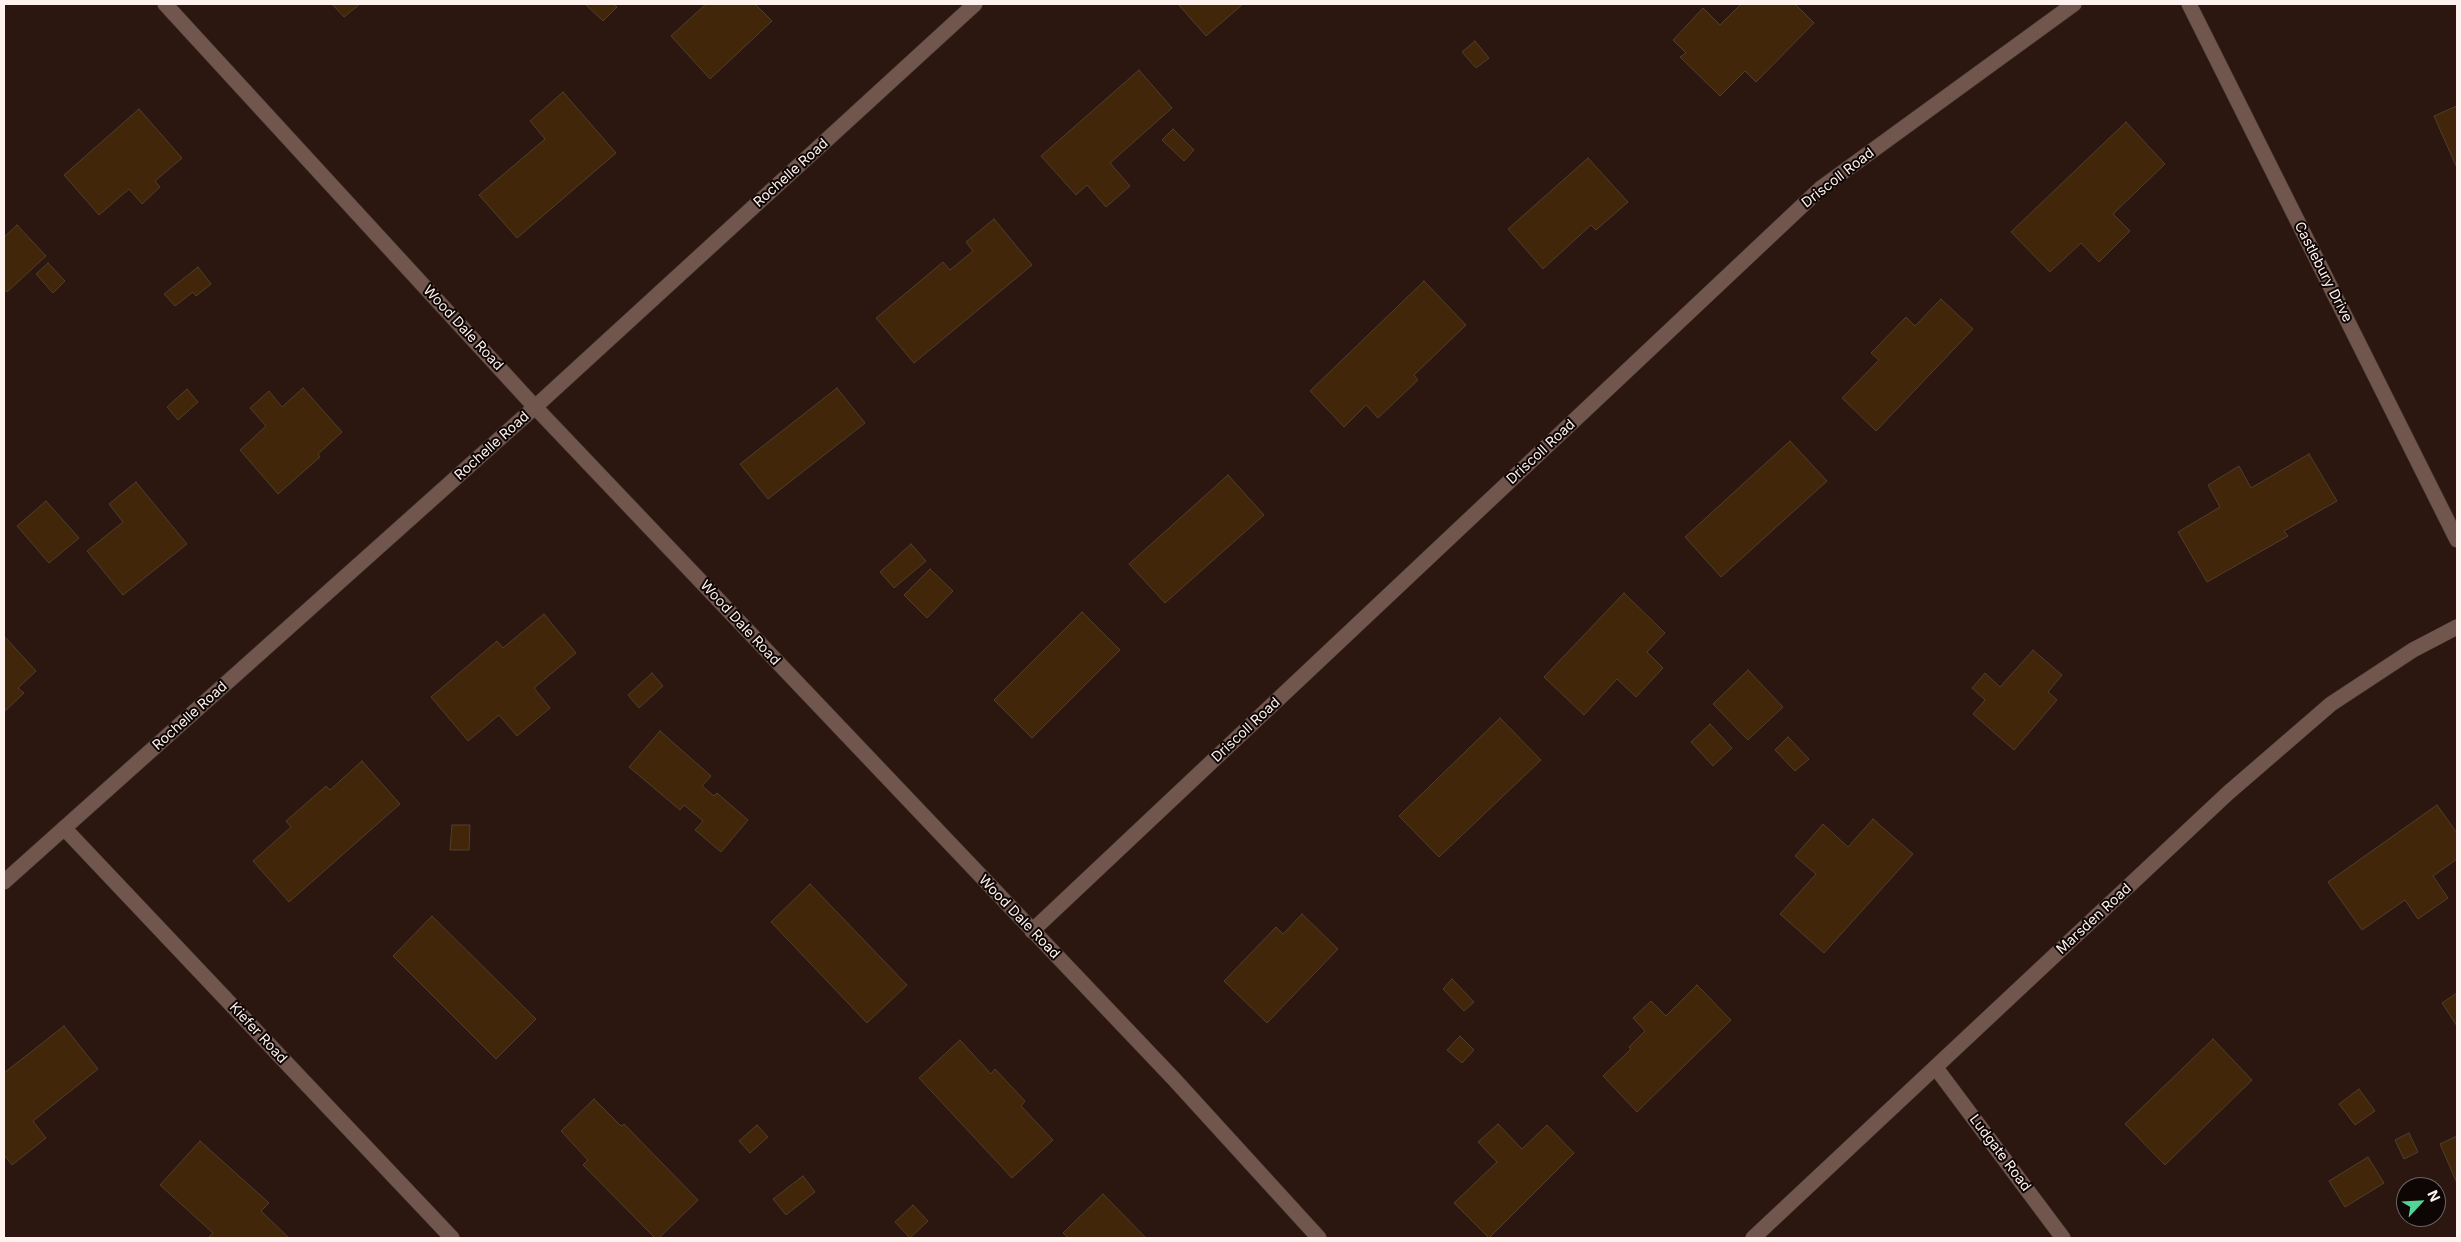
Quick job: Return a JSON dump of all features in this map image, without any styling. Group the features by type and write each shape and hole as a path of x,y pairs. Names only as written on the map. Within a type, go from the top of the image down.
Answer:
{"street":[{"name":"Wood Dale Road","path":"164,4 535,407 1172,1078 1319,1238"},
{"name":"Rochelle Road","path":"4,882 535,407 975,4"},
{"name":"Driscoll Road","path":"1032,931 1821,188 2074,4"},
{"name":"Castlebury Drive","path":"2189,4 2457,540"},
{"name":"Marsden Road","path":"1753,1238 2228,793 2331,704 2413,650 2457,626"},
{"name":"Kiefer Road","path":"64,828 452,1238"},
{"name":"Ludgate Road","path":"1936,1068 2063,1238"}],"building":[{"path":"332,4 360,4 344,17"},
{"path":"585,4 614,4 617,7 603,21"},
{"path":"706,4 755,4 772,21 710,79 671,36"},
{"path":"1178,4 1243,4 1206,36"},
{"path":"1741,4 1795,4 1814,23 1756,82 1745,71 1720,96 1680,57 1686,53 1673,40 1703,8 1720,25"},
{"path":"1475,41 1489,58 1476,68 1462,52"},
{"path":"1139,70 1172,108 1110,163 1130,186 1106,207 1087,185 1076,195 1041,156"},
{"path":"563,92 616,153 517,238 479,195 545,139 530,121"},
{"path":"2457,106 2457,168 2434,116"},
{"path":"139,109 182,158 155,181 160,187 142,204 129,189 99,215 64,175"},
{"path":"2126,122 2165,164 2113,214 2130,231 2099,262 2081,243 2050,272 2011,232"},
{"path":"1173,129 1194,150 1184,161 1162,140"},
{"path":"1588,158 1628,202 1596,230 1591,225 1543,269 1508,229"},
{"path":"994,219 1032,265 914,363 876,318 943,262 950,270 973,251 966,242"},
{"path":"17,225 46,256 7,292 4,289 4,237"},
{"path":"48,263 65,281 53,293 36,274"},
{"path":"198,267 211,284 196,296 193,292 175,306 164,294"},
{"path":"1424,281 1466,325 1414,375 1418,380 1378,418 1366,405 1344,427 1310,391"},
{"path":"1941,299 1973,329 1876,431 1842,398 1879,360 1871,353 1906,317 1915,326"},
{"path":"303,388 342,432 318,454 320,457 278,494 240,450 266,426 250,408 269,391 282,407"},
{"path":"837,388 865,423 768,499 740,464"},
{"path":"187,389 198,402 178,420 167,407"},
{"path":"1790,441 1827,481 1721,577 1685,537"},
{"path":"2309,454 2337,501 2284,531 2288,536 2207,582 2178,532 2220,507 2208,485 2239,466 2251,488"},
{"path":"1228,475 1264,515 1165,603 1129,564"},
{"path":"136,482 187,544 123,595 87,551 123,522 109,504"},
{"path":"46,501 79,538 49,563 17,526"},
{"path":"911,544 926,561 894,588 880,572"},
{"path":"930,569 953,591 927,618 904,595"},
{"path":"1624,593 1665,633 1647,652 1663,668 1636,697 1617,679 1584,715 1544,677"},
{"path":"1082,612 1120,650 1032,738 994,700"},
{"path":"544,614 576,653 534,688 550,708 517,736 499,715 468,741 431,697 497,641 503,648"},
{"path":"4,636 36,671 18,688 24,693 4,712"},
{"path":"2033,650 2062,675 2048,692 2057,700 2014,750 1973,714 1985,700 1972,688 1985,673 2000,687"},
{"path":"1748,670 1783,707 1748,740 1713,704"},
{"path":"652,673 663,686 639,708 628,695"},
{"path":"1500,718 1541,760 1439,857 1399,816"},
{"path":"1710,724 1732,748 1713,766 1691,742"},
{"path":"660,731 711,776 702,786 714,796 717,793 748,820 721,852 695,830 703,821 684,805 680,810 629,767"},
{"path":"1788,737 1809,759 1795,771 1775,750"},
{"path":"362,761 400,804 289,902 253,861 291,827 286,821 326,786 330,790"},
{"path":"2437,805 2457,833 2457,859 2433,876 2448,898 2418,919 2405,900 2362,930 2328,882"},
{"path":"1873,819 1913,854 1824,953 1780,914 1816,874 1795,856 1823,824 1848,847"},
{"path":"452,825 470,825 469,850 450,850"},
{"path":"810,884 907,985 867,1023 771,922"},
{"path":"1302,914 1338,949 1267,1023 1224,981 1276,927 1283,934"},
{"path":"432,916 536,1019 496,1059 393,956"},
{"path":"1452,979 1474,1002 1464,1011 1443,989"},
{"path":"1697,985 1731,1020 1637,1112 1603,1076 1631,1049 1629,1047 1645,1031 1633,1018 1651,1001 1666,1016"},
{"path":"2457,993 2457,1026 2442,1003"},
{"path":"64,1026 98,1069 33,1121 46,1138 12,1165 4,1155 4,1073"},
{"path":"1460,1036 1474,1050 1462,1063 1447,1050"},
{"path":"2213,1039 2252,1080 2165,1165 2125,1124"},
{"path":"960,1040 991,1074 995,1069 1025,1101 1021,1106 1053,1140 1012,1178 919,1078"},
{"path":"2359,1089 2375,1111 2355,1125 2339,1104"},
{"path":"594,1099 621,1126 624,1124 698,1200 659,1238 655,1238 583,1165 588,1160 561,1131"},
{"path":"1498,1124 1522,1149 1547,1125 1574,1153 1489,1238 1454,1203 1497,1162 1478,1142"},
{"path":"757,1125 768,1137 750,1153 739,1141"},
{"path":"2409,1133 2418,1152 2404,1159 2395,1140"},
{"path":"2457,1136 2457,1183 2440,1144"},
{"path":"200,1141 269,1203 261,1211 289,1238 208,1238 213,1233 160,1185"},
{"path":"2368,1157 2384,1183 2345,1207 2329,1181"},
{"path":"803,1176 815,1192 786,1215 773,1199"},
{"path":"1103,1194 1146,1238 1068,1238 1063,1233"},
{"path":"913,1205 928,1221 910,1238 895,1222"}]}
